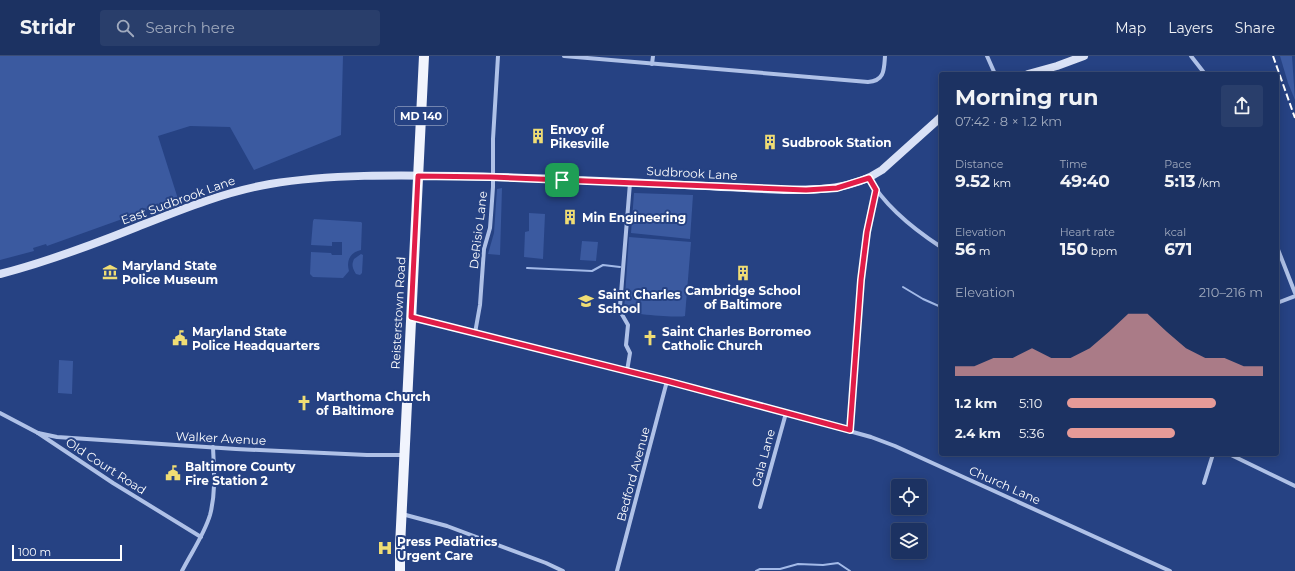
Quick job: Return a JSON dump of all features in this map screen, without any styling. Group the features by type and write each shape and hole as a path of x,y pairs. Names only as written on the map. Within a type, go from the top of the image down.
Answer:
{"main road":[{"name":"Reisterstown Road","path":"400,571 404,455 424,56"}],"street":[{"name":"DeRisio Lane","path":"475,333 480,305 484,249 492,215 493,139 498,56"},
{"path":"564,56 868,82 874,81 881,77 884,69 885,56"},
{"path":"652,64 653,56"},
{"path":"987,56 994,72"},
{"path":"1035,72 1084,56"},
{"path":"1191,56 1203,72"},
{"name":"Sudbrook Lane","path":"418,176 492,177 812,190 837,188 869,178 882,170 939,119"},
{"name":"East Sudbrook Lane","path":"0,274 49,260 192,206 245,189 287,182 332,178 418,176"},
{"path":"869,178 876,190 917,230 939,246"},
{"path":"627,371 630,353 626,345 628,325 620,311 620,306 630,183"},
{"path":"850,430 861,280 867,232 876,190"},
{"path":"1279,252 1295,295 1279,302"},
{"name":"Church Lane","path":"411,317 667,381 850,430 895,446 1170,571"},
{"name":"Bedford Avenue","path":"617,571 667,381"},
{"name":"Old Court Road","path":"0,413 38,433 113,483 201,537"},
{"name":"Gala Lane","path":"760,508 786,413"},
{"name":"Walker Avenue","path":"38,433 57,437 213,447 337,454 404,455"},
{"path":"182,571 201,537 210,516 214,484 213,447"},
{"path":"1204,483 1211,456"},
{"path":"1233,456 1295,486"},
{"path":"402,514 447,526 563,571"}],"shaded area":[{"path":"0,56 343,56 341,135 254,170 230,127 190,126 158,136 178,199 47,246 46,244 33,248 34,251 0,260"},
{"path":"1280,56 1292,56 1295,100 1288,83"},
{"path":"502,188 500,255 488,254 494,233 497,189"},
{"path":"634,193 693,195 690,239 631,233"},
{"path":"529,213 545,214 543,259 524,257 525,232 529,231"},
{"path":"314,219 362,223 361,250 354,253 350,258 348,264 349,271 343,278 313,277 310,274 311,252 342,255 342,242 332,242 332,246 311,245"},
{"path":"629,237 691,242 685,316 654,315 624,311"},
{"path":"582,241 598,242 596,261 580,260"},
{"path":"361,254 363,255 362,273 360,275 356,274 353,269 353,261"},
{"path":"59,360 73,361 72,394 58,393"}],"waterway":[{"path":"527,268 592,271 603,265 620,267"},
{"path":"903,287 923,299 939,306"},
{"path":"756,571 760,569 780,569 798,564 823,565 838,563 850,571"}],"railway":[{"path":"1273,56 1279,72"},
{"path":"1279,73 1295,118"}],"place":[{"name":"Envoy of Pikesville","path":"538,136"},
{"name":"Sudbrook Station","path":"770,142"},
{"name":"Min Engineering","path":"570,217"},
{"name":"Maryland State Police Museum","path":"110,272"},
{"name":"Cambridge School of Baltimore","path":"743,273"},
{"name":"Saint Charles School","path":"586,301"},
{"name":"Maryland State Police Headquarters","path":"180,338"},
{"name":"Saint Charles Borromeo Catholic Church","path":"650,338"},
{"name":"Marthoma Church of Baltimore","path":"304,403"},
{"name":"Baltimore County Fire Station 2","path":"173,473"},
{"name":"Press Pediatrics Urgent Care","path":"385,548"}],"route":[{"path":"418,176 562,180 784,190 819,190 847,186 869,178 876,190 867,232 861,280 850,430 667,381 411,317 418,176"}]}
